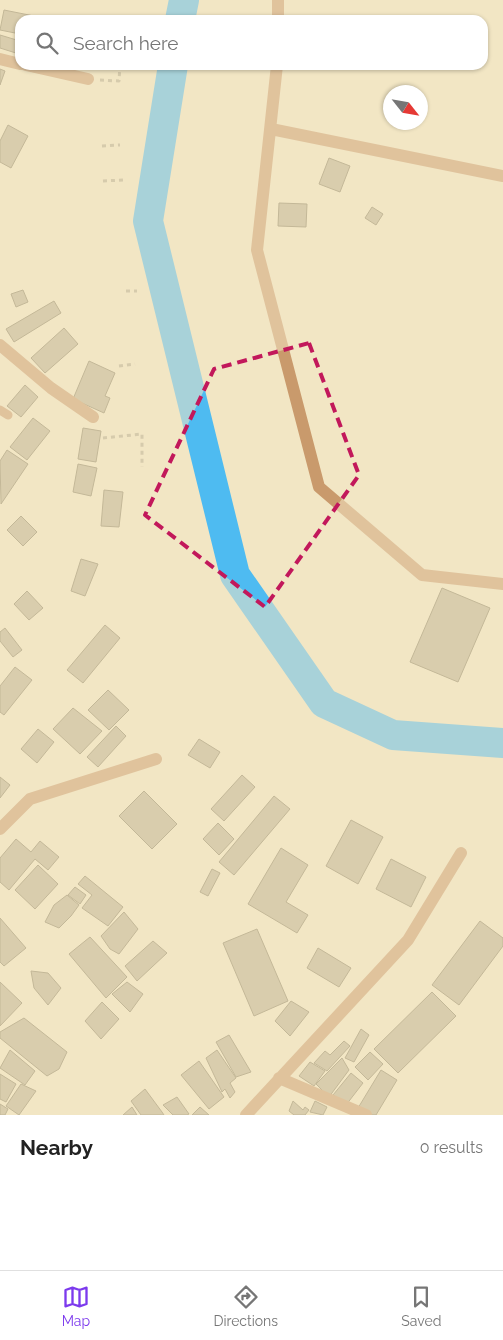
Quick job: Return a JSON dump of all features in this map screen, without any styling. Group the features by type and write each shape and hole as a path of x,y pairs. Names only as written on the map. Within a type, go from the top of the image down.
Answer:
{"street":[{"path":"278,0 278,15"},
{"path":"0,59 15,63"},
{"path":"48,70 88,79"},
{"path":"276,70 256,250 319,487 422,575 503,584"},
{"path":"270,129 503,176"},
{"path":"0,345 51,388 93,417"},
{"path":"0,829 30,799 156,759"},
{"path":"246,1115 408,940 461,852"},
{"path":"280,1078 366,1115"}],"path":[{"path":"88,79 119,81 120,70"},
{"path":"102,146 120,145"},
{"path":"103,181 123,180"},
{"path":"126,292 137,291"},
{"path":"119,366 135,364"},
{"path":"103,438 142,434 142,467"}],"highlighted area":[{"path":"309,343 359,475 265,607 145,515 214,369"}],"building":[{"path":"4,10 29,15 15,15 15,33 0,30"},
{"path":"0,35 15,40 15,53 0,48"},
{"path":"0,69 5,71 0,85"},
{"path":"8,125 28,136 11,168 0,162 0,141"},
{"path":"329,158 350,166 340,192 319,184"},
{"path":"279,203 307,204 306,227 278,226"},
{"path":"372,207 383,214 376,225 365,218"},
{"path":"23,290 28,302 16,307 11,294"},
{"path":"54,301 61,313 14,342 6,329"},
{"path":"64,328 78,344 45,373 31,358"},
{"path":"89,361 115,373 105,396 110,398 104,413 73,399"},
{"path":"25,385 38,397 21,417 7,406"},
{"path":"33,418 50,431 27,460 10,447"},
{"path":"83,428 101,431 96,462 78,459"},
{"path":"7,450 28,464 1,504 0,461"},
{"path":"78,464 97,468 91,496 73,492"},
{"path":"104,490 123,492 119,527 101,526"},
{"path":"21,516 37,532 23,546 7,530"},
{"path":"81,559 98,564 85,596 71,591"},
{"path":"442,588 490,608 458,682 410,662"},
{"path":"27,591 43,608 29,620 14,604"},
{"path":"105,625 120,638 83,683 67,670"},
{"path":"5,628 22,650 13,657 0,641 0,632"},
{"path":"15,667 32,680 4,715 0,712 0,686"},
{"path":"108,690 129,710 109,730 88,710"},
{"path":"73,708 102,731 80,754 53,729"},
{"path":"116,726 126,736 98,767 87,757"},
{"path":"38,729 54,742 37,763 21,749"},
{"path":"199,739 220,752 210,768 188,755"},
{"path":"242,775 255,787 224,821 211,809"},
{"path":"0,777 10,785 0,798"},
{"path":"144,791 177,824 152,849 119,816"},
{"path":"274,796 290,809 234,875 219,862"},
{"path":"351,820 383,837 358,884 326,866"},
{"path":"218,823 234,839 219,855 203,839"},
{"path":"16,839 31,852 40,841 59,857 48,870 35,859 9,890 0,882 0,858"},
{"path":"281,848 308,865 286,902 308,915 297,933 248,904"},
{"path":"391,859 426,877 411,907 376,889"},
{"path":"38,865 58,884 35,909 15,890"},
{"path":"212,869 220,873 208,896 200,892"},
{"path":"85,876 123,907 108,926 82,908 92,895 78,884"},
{"path":"75,887 86,895 80,904 68,895"},
{"path":"67,895 79,905 71,916 59,928 45,922 54,905"},
{"path":"124,912 138,929 119,954 110,949 101,936"},
{"path":"0,918 26,948 4,966 0,962"},
{"path":"480,921 503,938 503,946 459,1005 432,985"},
{"path":"257,929 288,1001 254,1016 223,943"},
{"path":"90,937 127,977 106,998 69,954"},
{"path":"153,941 167,953 137,981 125,966"},
{"path":"318,948 351,968 339,987 307,968"},
{"path":"31,971 48,973 61,988 48,1005 34,988"},
{"path":"0,982 22,1003 0,1026"},
{"path":"127,982 143,994 130,1012 112,994"},
{"path":"432,992 456,1016 398,1073 374,1049"},
{"path":"291,1001 309,1012 290,1036 275,1021"},
{"path":"102,1002 119,1019 101,1039 85,1021"},
{"path":"24,1018 67,1052 59,1069 47,1076 0,1038 0,1032"},
{"path":"361,1029 369,1035 354,1062 345,1058"},
{"path":"229,1035 251,1072 236,1077 216,1042"},
{"path":"344,1041 350,1046 327,1071 314,1063 325,1051 330,1055"},
{"path":"10,1050 35,1071 25,1085 0,1068"},
{"path":"217,1050 236,1078 230,1083 235,1092 230,1098 225,1089 222,1092 206,1058"},
{"path":"370,1052 383,1064 368,1080 355,1067"},
{"path":"342,1058 349,1070 329,1097 316,1084"},
{"path":"199,1061 224,1097 209,1109 181,1075"},
{"path":"310,1062 325,1071 314,1086 299,1076"},
{"path":"381,1070 397,1080 376,1115 371,1115 358,1108"},
{"path":"351,1073 363,1083 346,1105 333,1095"},
{"path":"0,1074 16,1084 6,1102 0,1099"},
{"path":"21,1084 36,1091 19,1115 6,1106"},
{"path":"145,1089 164,1115 141,1115 131,1101"},
{"path":"177,1097 189,1114 173,1115 163,1105"},
{"path":"293,1101 303,1110 305,1107 309,1110 305,1115 294,1115 289,1111"},
{"path":"315,1101 327,1107 323,1115 310,1112"},
{"path":"0,1104 8,1109 5,1115 0,1115"},
{"path":"132,1107 137,1115 123,1115"},
{"path":"200,1107 209,1115 192,1115"}],"waterway":[{"path":"181,15 184,0"},
{"path":"172,70 148,221 235,575 324,703 393,735 503,743"}]}
